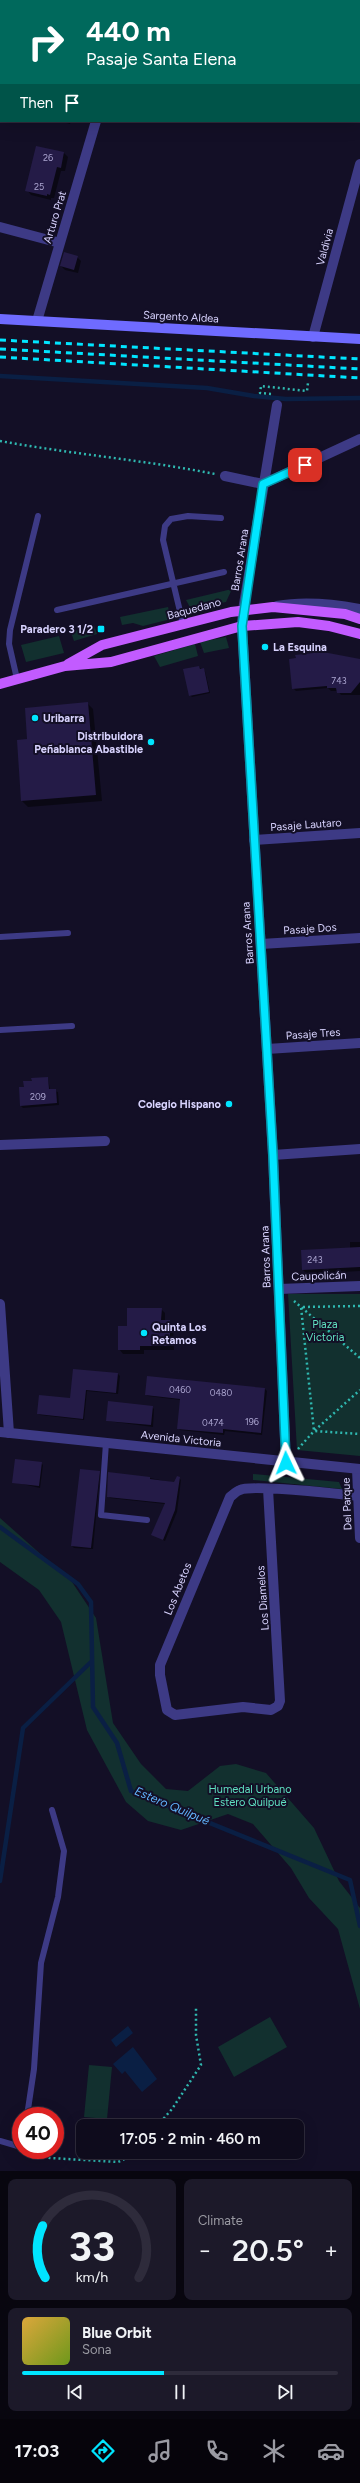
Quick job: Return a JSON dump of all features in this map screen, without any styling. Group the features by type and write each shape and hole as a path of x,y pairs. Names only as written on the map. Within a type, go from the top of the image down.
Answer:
{"main road":[{"name":"Sargento Aldea","path":"0,319 360,339"},
{"name":"Baquedano","path":"65,666 102,645 243,610 273,607"},
{"path":"273,607 346,614 360,619"},
{"name":"Baquedano","path":"0,684 65,666 111,662 242,626 298,622 329,626 360,634"}],"street":[{"name":"Arturo Prat","path":"37,321 96,122"},
{"name":"Valdivia","path":"313,337 360,164"},
{"path":"0,227 60,243"},
{"name":"Barros Arana","path":"277,405 243,610 242,626 273,1155 286,1463"},
{"path":"226,476 263,484 360,439"},
{"name":"Baquedano","path":"273,607 292,603 318,604 360,610"},
{"name":"Pasaje Lautaro","path":"254,840 360,833"},
{"name":"Pasaje Dos","path":"261,944 360,938"},
{"name":"Pasaje Tres","path":"267,1049 360,1043"},
{"path":"0,1145 105,1141"},
{"path":"273,1155 360,1149"},
{"name":"Caupolicán","path":"279,1289 360,1286"},
{"path":"0,1304 4,1432"},
{"name":"Avenida Victoria","path":"4,1432 286,1463 359,1469"},
{"name":"Del Parque","path":"359,1469 360,1538"},
{"name":"Los Abetos","path":"278,1706 271,1710 243,1708 175,1716 167,1710 160,1675 164,1654 225,1505 230,1497 240,1490 268,1489 359,1496"},
{"name":"Los Diamelos","path":"268,1489 281,1696 278,1706"}],"lane":[{"path":"17,679 9,644 10,630 38,516"},
{"path":"183,624 172,583 163,540 165,526 171,519 188,516 221,518"},
{"path":"57,610 224,572"},
{"path":"0,937 68,933"},
{"path":"0,1030 72,1026"},
{"path":"106,1443 101,1515 147,1520"},
{"path":"28,2107 34,2069 40,1963 58,1897 64,1851 52,1810"},
{"path":"0,2141 12,2144"}],"path":[{"path":"279,395 260,393 261,386 307,391 308,383"},
{"path":"0,441 65,453 180,467 226,476"},
{"path":"279,1289 360,1358"},
{"path":"301,1307 360,1306"},
{"path":"301,1307 314,1431"},
{"path":"286,1463 314,1431 360,1390"},
{"path":"314,1431 360,1434"},
{"path":"163,2119 172,2109 201,2065 196,2035 196,2008"},
{"path":"64,2159 118,2162 125,2159"}],"green space":[{"path":"232,589 226,602 191,609 186,600"},
{"path":"168,607 171,619 143,626 133,623 122,625 120,617"},
{"path":"94,625 97,634 74,641 71,632"},
{"path":"59,636 64,653 26,662 21,645"},
{"path":"226,637 229,648 204,653 200,642"},
{"path":"195,644 198,656 160,667 154,656"},
{"name":"Plaza Victoria","path":"288,1294 360,1294 360,1456 297,1450"},
{"path":"253,1474 339,1482 342,1489 253,1480"},
{"name":"Humedal Urbano Estero Quilpué","path":"0,1518 72,1582 96,1618 113,1723 141,1764 166,1789 188,1791 220,1766 236,1764 266,1773 314,1828 339,1881 360,1908 360,2009 338,1929 309,1898 291,1868 253,1824 228,1814 181,1830 148,1821 126,1802 87,1730 61,1622 39,1590 0,1562"},
{"path":"270,2017 287,2047 234,2077 218,2047"},
{"path":"89,2065 112,2067 107,2119 84,2117"}],"water":[{"path":"128,2026 133,2033 116,2047 111,2040"},
{"path":"133,2047 157,2079 142,2092 125,2071 122,2074 113,2064"}],"building":[{"path":"36,146 64,152 61,168 57,167 50,195 47,194 47,196 25,191"},
{"path":"64,252 78,256 74,270 60,266"},
{"path":"323,652 360,659 360,682 351,693 337,693 336,688 327,688 327,686 292,689 289,659 296,658 295,655"},
{"path":"199,666 200,669 204,668 209,692 189,696 183,669"},
{"path":"88,702 96,795 21,801 17,740 27,739 25,708"},
{"path":"48,1077 49,1089 56,1089 57,1103 20,1106 19,1087 24,1087 23,1081 32,1081 31,1078"},
{"path":"360,1247 360,1267 302,1270 301,1250"},
{"name":"Quinta Los Retamos","path":"127,1308 162,1308 161,1320 170,1320 170,1346 140,1346 140,1350 118,1350 118,1326 127,1326"},
{"path":"73,1369 118,1373 116,1393 86,1390 83,1419 37,1414 39,1395 70,1398"},
{"path":"147,1376 265,1388 261,1433 223,1429 223,1433 177,1429 180,1399 145,1395"},
{"path":"108,1401 153,1406 151,1425 106,1421"},
{"path":"15,1459 42,1462 39,1486 12,1483"},
{"path":"80,1469 100,1471 91,1548 71,1546"},
{"path":"108,1472 150,1477 150,1479 174,1482 177,1476 180,1477 175,1510 163,1540 151,1535 165,1503 107,1497"}],"waterway":[{"path":"0,376 207,388 254,396 286,399 360,398"},
{"name":"Estero Quilpué","path":"0,1527 78,1584 91,1602 93,1707 117,1743 131,1791 350,1880 360,1926"},
{"path":"0,1881 23,1728 92,1661"}],"railway":[{"path":"0,340 360,359"},
{"path":"0,349 360,369"},
{"path":"0,357 360,378"}],"place":[{"name":"Paradero 3 1/2","path":"101,629"},
{"name":"La Esquina","path":"265,647"},
{"name":"Uribarra","path":"35,718"},
{"name":"Distribuidora Peñablanca Abastible","path":"151,742"},
{"name":"Colegio Hispano","path":"229,1104"},
{"name":"Quinta Los Retamos","path":"144,1333"}],"route":[{"path":"286,1463 273,1155 242,626 243,610 250,580 263,484 305,465"}]}
